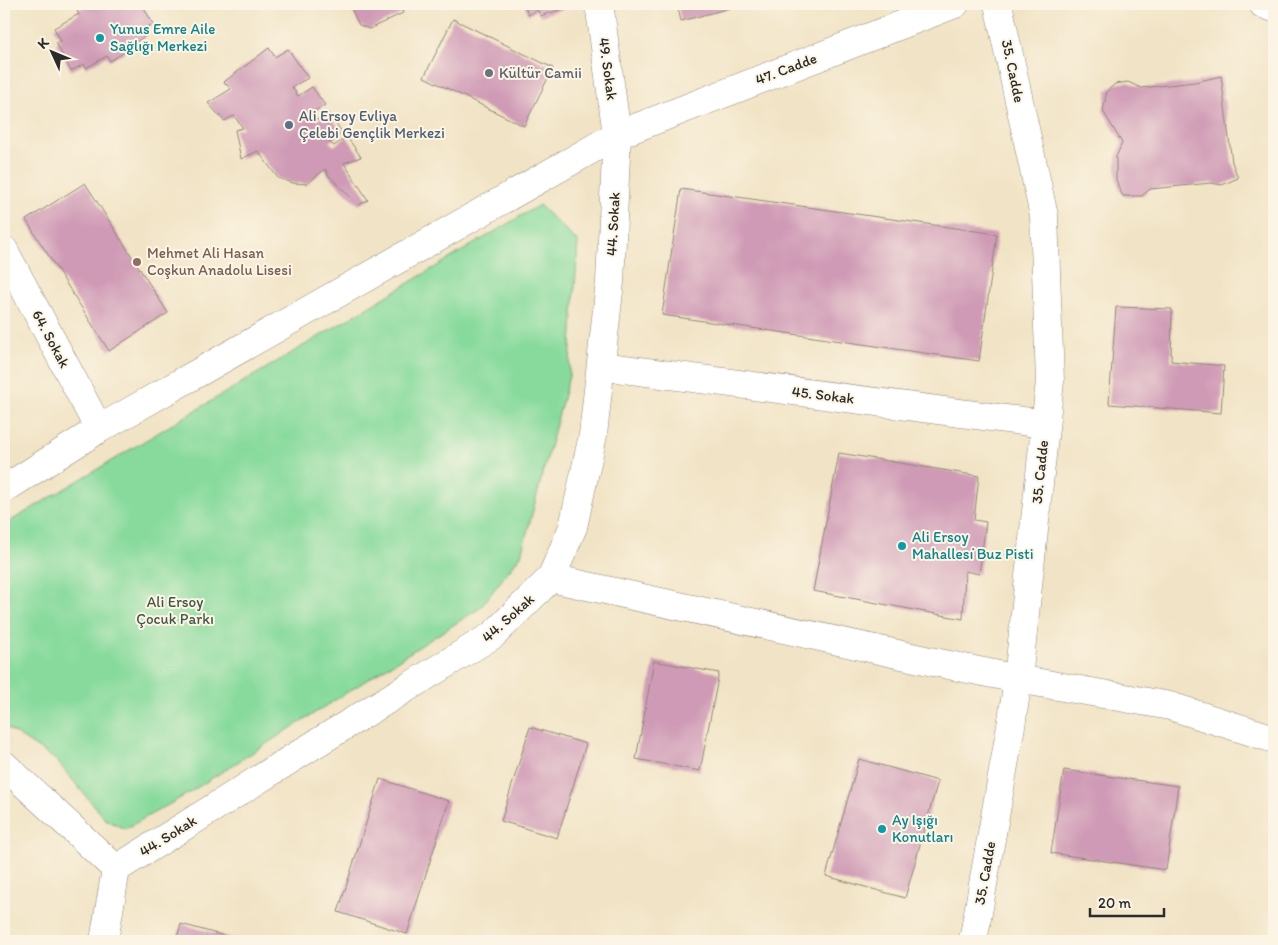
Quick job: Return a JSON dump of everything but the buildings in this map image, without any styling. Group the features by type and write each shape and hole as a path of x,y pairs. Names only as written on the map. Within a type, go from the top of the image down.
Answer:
{"street":[{"name":"49. Sokak","path":"598,4 617,135"},
{"name":"47. Cadde","path":"4,489 99,429 617,135 955,4"},
{"name":"35. Cadde","path":"973,941 1018,679 1050,381 1044,216 998,4"},
{"path":"1263,4 1274,8"},
{"name":"44. Sokak","path":"116,869 493,635 551,578 574,527 593,435 610,282 617,135"},
{"name":"64. Sokak","path":"4,250 99,429"},
{"name":"45. Sokak","path":"601,366 1045,424"},
{"path":"551,578 934,662 1170,706 1274,739"},
{"path":"4,765 116,869 104,941"}],"green space":[{"name":"Ali Ersoy Çocuk Parkı","path":"539,205 578,242 569,376 521,555 480,608 184,796 125,829 105,819 56,760 4,726 4,525"}],"place":[{"name":"Yunus Emre Aile Sağlığı Merkezi","path":"100,38"},
{"name":"Kültür Camii","path":"489,73"},
{"name":"Ali Ersoy Evliya Çelebi Gençlik Merkezi","path":"289,125"},
{"name":"Mehmet Ali Hasan Coşkun Anadolu Lisesi","path":"137,262"},
{"name":"Ali Ersoy Mahallesi̇ Buz Pisti","path":"902,546"},
{"name":"Ay Işığı Konutları","path":"882,829"}]}
